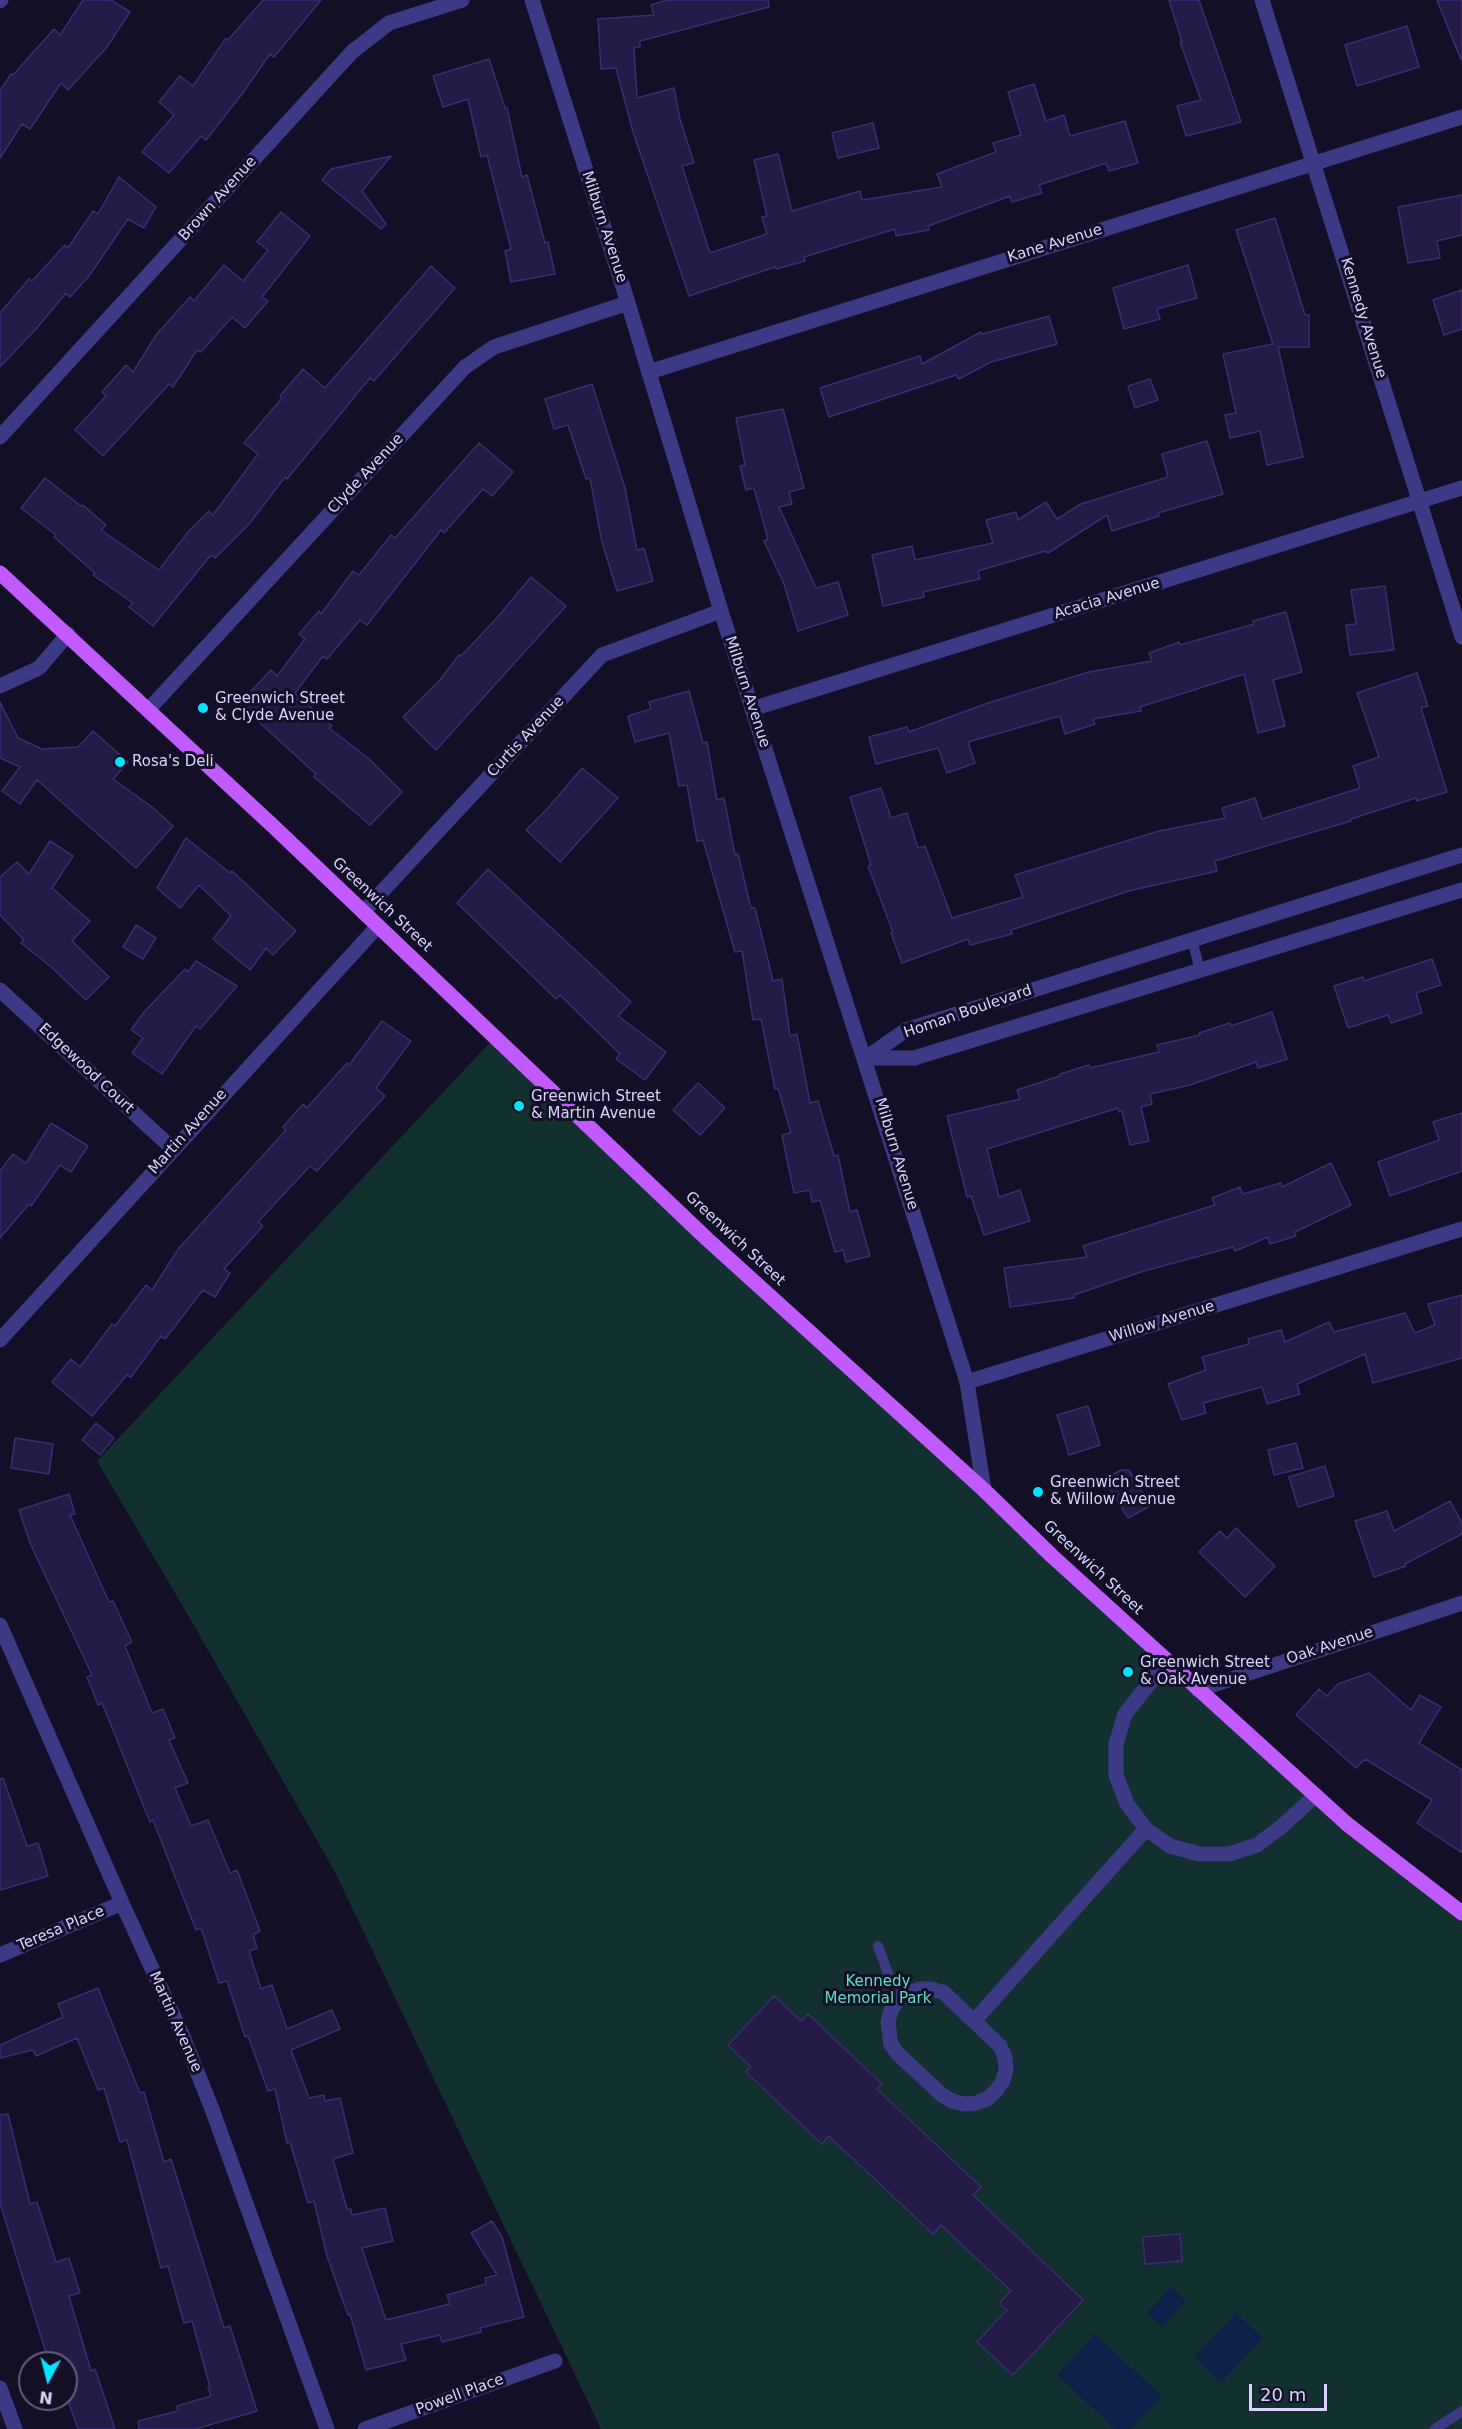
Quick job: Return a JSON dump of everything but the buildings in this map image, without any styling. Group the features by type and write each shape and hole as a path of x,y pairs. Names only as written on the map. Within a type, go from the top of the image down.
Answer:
{"main road":[{"name":"Greenwich Street","path":"0,573 68,634 378,926 707,1239 984,1490 1198,1690 1347,1824 1462,1913"}],"street":[{"name":"Brown Avenue","path":"0,437 352,52 389,23 462,0"},
{"name":"Milburn Avenue","path":"532,0 628,303 721,612 866,1058 968,1382"},
{"name":"Kennedy Avenue","path":"1262,0 1462,637"},
{"name":"Kane Avenue","path":"649,372 1462,117"},
{"name":"Clyde Avenue","path":"148,710 465,367 494,347 628,303"},
{"name":"Acacia Avenue","path":"752,709 1462,488"},
{"name":"Curtis Avenue","path":"363,912 602,655 721,612"},
{"path":"0,686 39,668 68,634"},
{"name":"Homan Boulevard","path":"866,1058 906,1030 1462,855"},
{"name":"Homan Boulevard","path":"866,1058 914,1058 1462,890"},
{"name":"Martin Avenue","path":"0,1340 378,926"},
{"name":"Edgewood Court","path":"0,990 173,1149"},
{"name":"Willow Avenue","path":"968,1382 1462,1229"},
{"path":"968,1382 984,1490"},
{"name":"Oak Avenue","path":"1198,1690 1462,1603"},
{"name":"Martin Avenue","path":"0,1625 182,2034 212,2109 327,2429"},
{"path":"1167,1661 1125,1714 1116,1744 1116,1775 1127,1804 1146,1829 1170,1846 1199,1854 1229,1854 1257,1845 1315,1796"},
{"path":"975,2020 1146,1829"},
{"name":"Teresa Place","path":"0,1956 122,1903"},
{"path":"919,1989 943,1992 975,2020 1000,2046 1005,2057 1006,2069 1003,2081 996,2091 981,2101 964,2104 942,2095 898,2054 891,2044 888,2022 891,2010 898,2000 907,1993 919,1989"},
{"name":"Powell Place","path":"365,2429 555,2361"},
{"path":"0,2388 15,2429"}],"lane":[{"path":"1192,940 1200,970"},
{"path":"878,1946 898,2000"},
{"path":"1435,2429 1462,2411"}],"green space":[{"name":"Kennedy Memorial Park","path":"495,1037 1198,1690 1462,1913 1462,2429 601,2429 335,1872 97,1461"}],"water":[{"path":"1171,2287 1186,2301 1162,2327 1147,2313"},
{"path":"1236,2313 1263,2338 1221,2383 1194,2357"},
{"path":"1095,2334 1162,2396 1131,2429 1115,2429 1057,2375"}],"place":[{"name":"Greenwich Street & Clyde Avenue","path":"203,708"},
{"name":"Rosa's Deli","path":"120,762"},
{"name":"Greenwich Street & Martin Avenue","path":"519,1106"},
{"name":"Greenwich Street & Willow Avenue","path":"1038,1492"},
{"name":"Greenwich Street & Oak Avenue","path":"1128,1672"}]}
